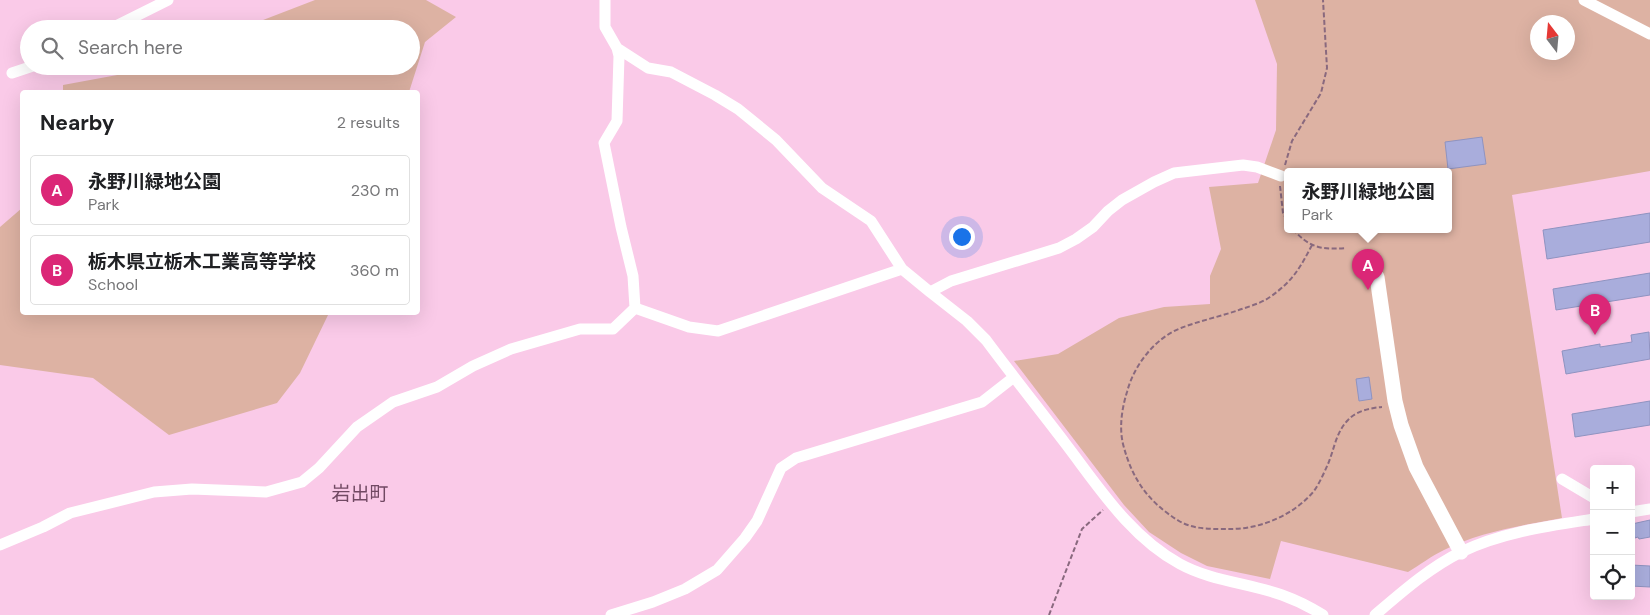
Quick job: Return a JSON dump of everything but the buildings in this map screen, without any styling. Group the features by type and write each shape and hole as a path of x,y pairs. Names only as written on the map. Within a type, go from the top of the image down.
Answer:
{"street":[{"path":"128,20 168,0"},
{"path":"605,0 605,27 617,48 619,56 617,122 604,143 633,276 636,308"},
{"path":"1584,0 1650,34"},
{"path":"617,48 648,68 671,72 738,109 776,140 822,188 871,221 902,269 967,321 986,340 1133,529 1156,548 1180,564 1209,576 1282,595 1323,615"},
{"path":"12,73 20,70"},
{"path":"930,292 951,281 1059,248 1093,227 1122,200 1154,182 1174,174 1243,165 1257,167 1281,176"},
{"path":"636,308 689,327 718,331 902,269"},
{"path":"1377,277 1396,406 1401,425 1416,467 1461,552"},
{"path":"0,545 44,527 70,513 154,492 192,489 266,492 302,482 357,427 393,402 437,387 473,366 511,349 580,329 613,329 636,308"},
{"path":"611,615 653,602 685,589 717,570 745,538 757,520 781,468 796,458 982,402 1014,377"},
{"path":"1562,479 1590,496"},
{"path":"1635,512 1650,510"},
{"path":"1375,615 1418,578 1461,552 1506,536 1537,528 1590,519"}],"path":[{"path":"1284,216 1280,203 1279,188 1281,176 1292,142 1321,93 1327,68 1323,0"},
{"path":"1296,233 1302,240 1312,245 1328,249 1346,248"},
{"path":"1312,245 1296,275 1269,298 1253,306 1180,328 1160,341 1145,356 1130,377 1122,418 1122,437 1134,476 1161,510 1183,523 1208,529 1235,529 1261,525 1292,511 1314,491 1327,466 1340,429 1349,418 1359,412 1372,408 1396,406"},
{"path":"1050,615 1082,529 1111,502"}],"shaded area":[{"path":"315,0 426,0 456,17 425,42 420,58 420,20 263,20"},
{"path":"1255,0 1650,0 1650,171 1512,195 1562,518 1532,523 1471,538 1439,552 1408,572 1281,541 1270,579 1207,566 1181,553 1149,532 1124,505 1014,361 1058,354 1119,318 1164,307 1210,304 1210,276 1221,249 1209,187 1258,183 1276,130 1277,64"},
{"path":"117,75 414,75 410,90 63,90 63,85"},
{"path":"20,210 20,315 328,315 300,373 277,403 169,435 93,378 0,365 0,227"}],"place":[{"name":"永野川緑地公園","path":"1368,290"},
{"name":"栃木県立栃木工業高等学校","path":"1595,335"}],"district":[{"name":"岩出町","path":"360,493"}]}
